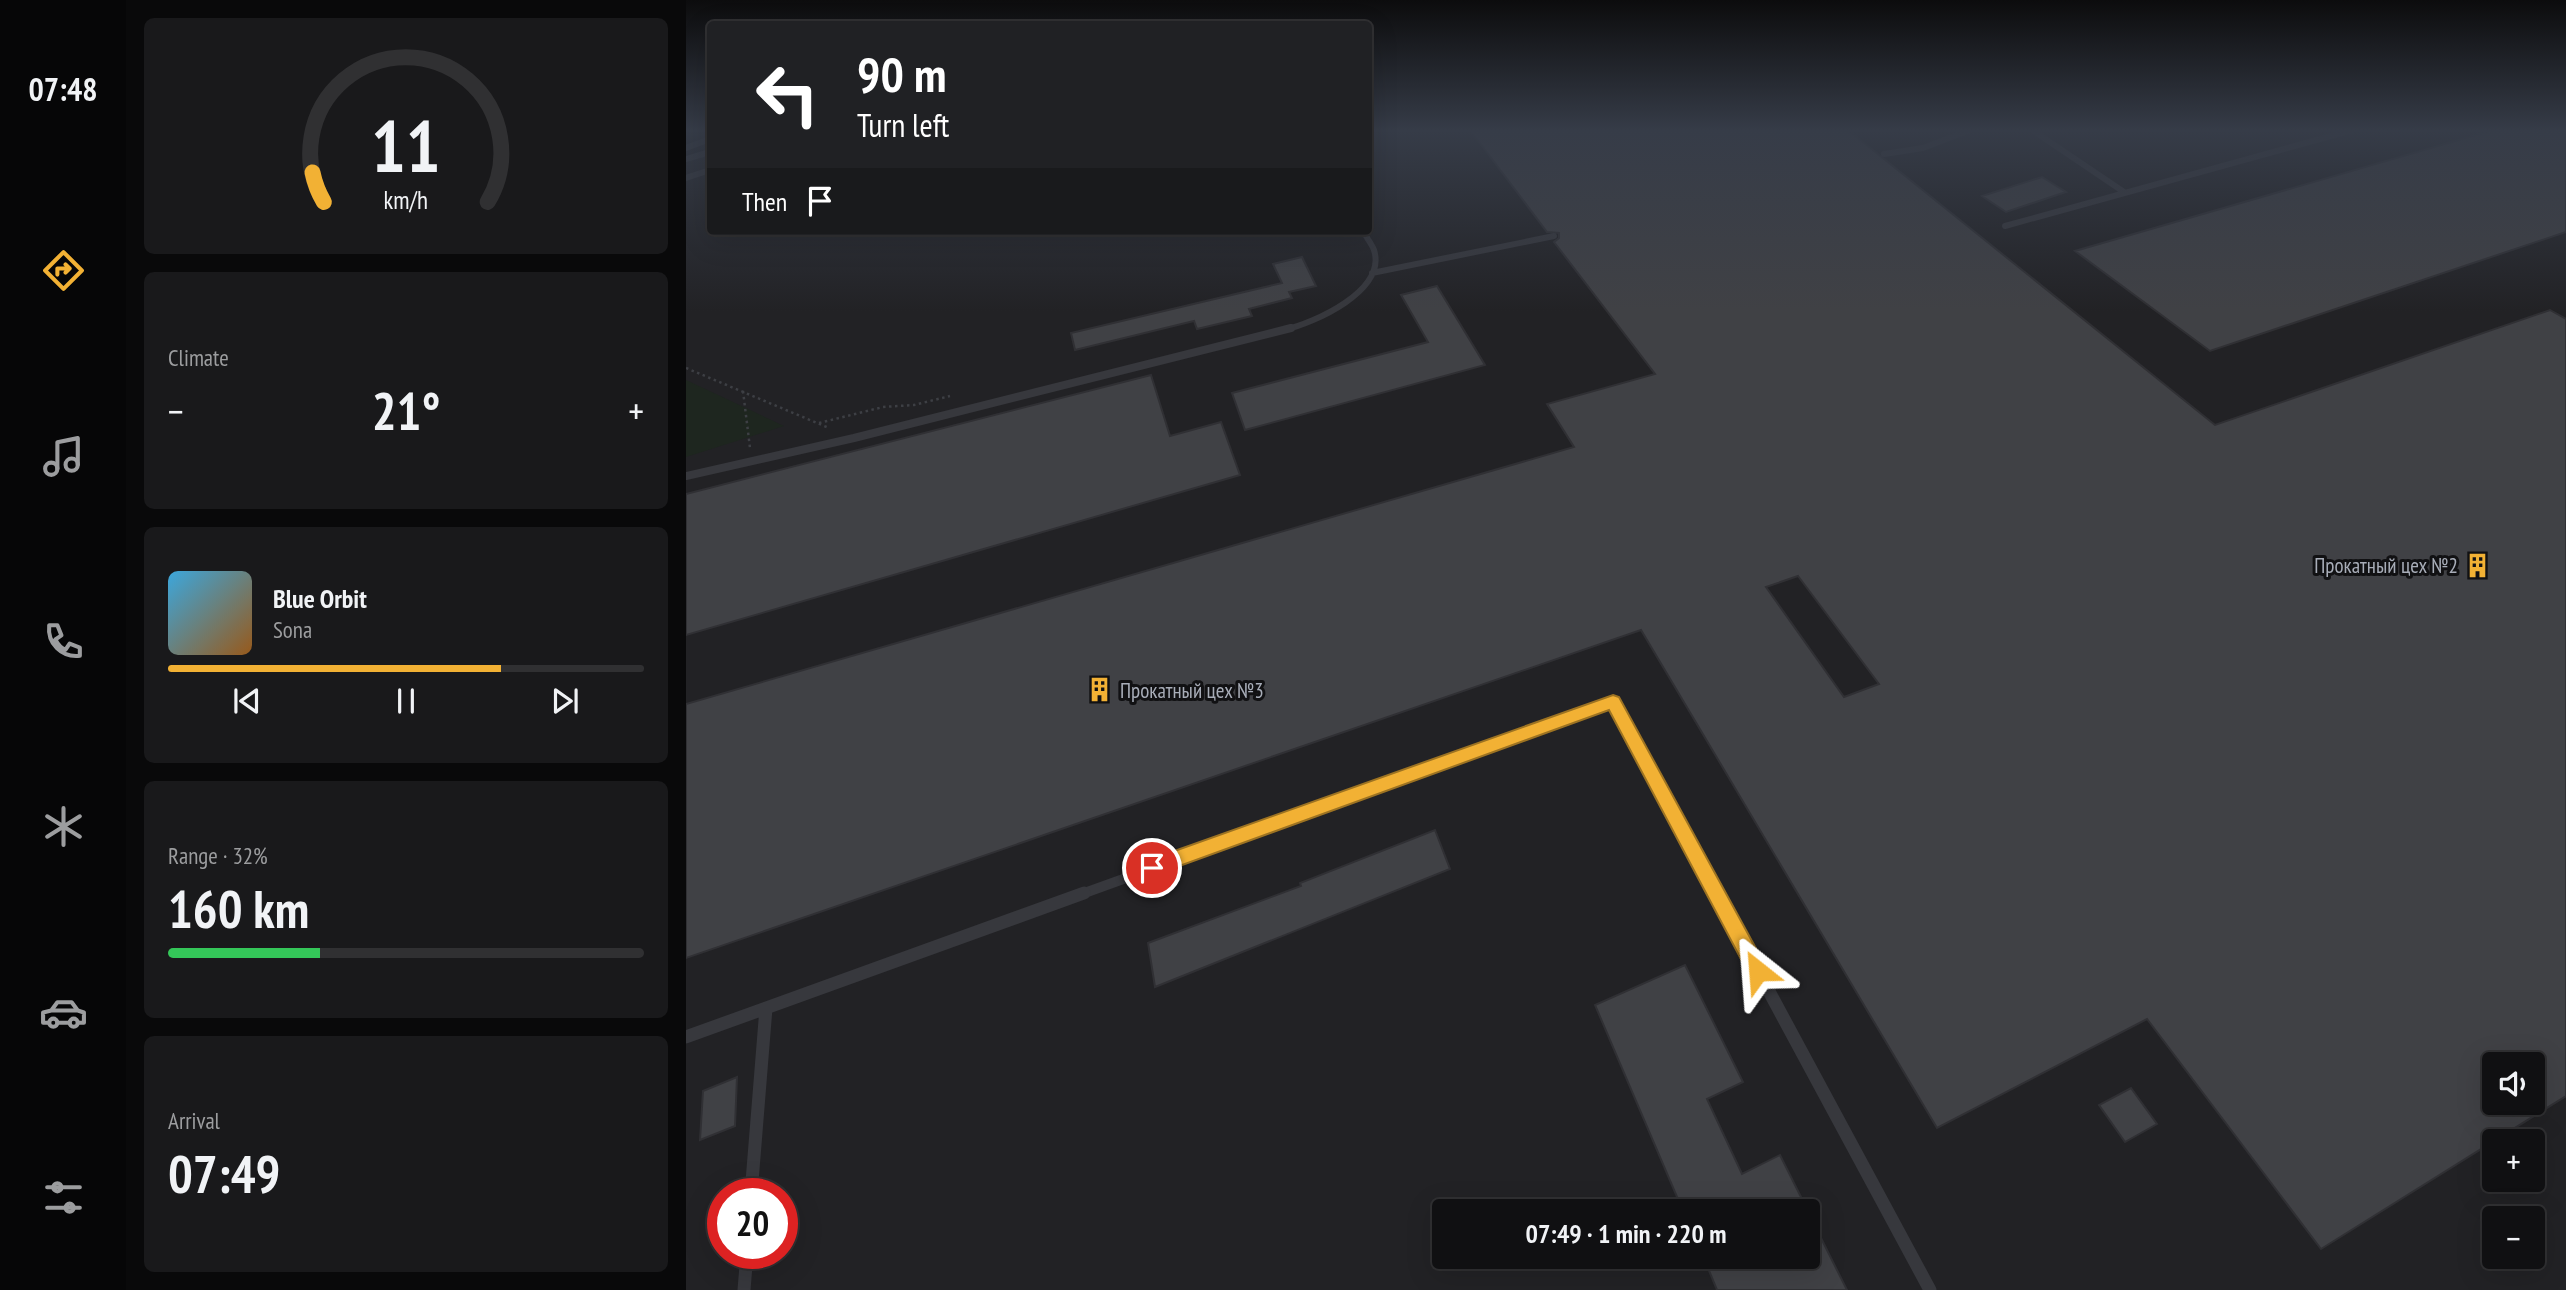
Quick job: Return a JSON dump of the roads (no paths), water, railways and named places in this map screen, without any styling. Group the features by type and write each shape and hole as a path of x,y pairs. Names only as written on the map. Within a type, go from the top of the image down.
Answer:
{"lane":[{"path":"2005,226 2131,190"},
{"path":"686,476 854,438 1308,324 1353,299 1372,273 1375,251 1365,235"},
{"path":"1372,273 1555,236"},
{"path":"686,1037 1613,702 1930,1290"},
{"path":"752,1178 766,1008"},
{"path":"744,1290 746,1269"}],"place":[{"name":"Прокатный цех №2","path":"2478,565"},
{"name":"Прокатный цех №3","path":"1100,690"}]}
